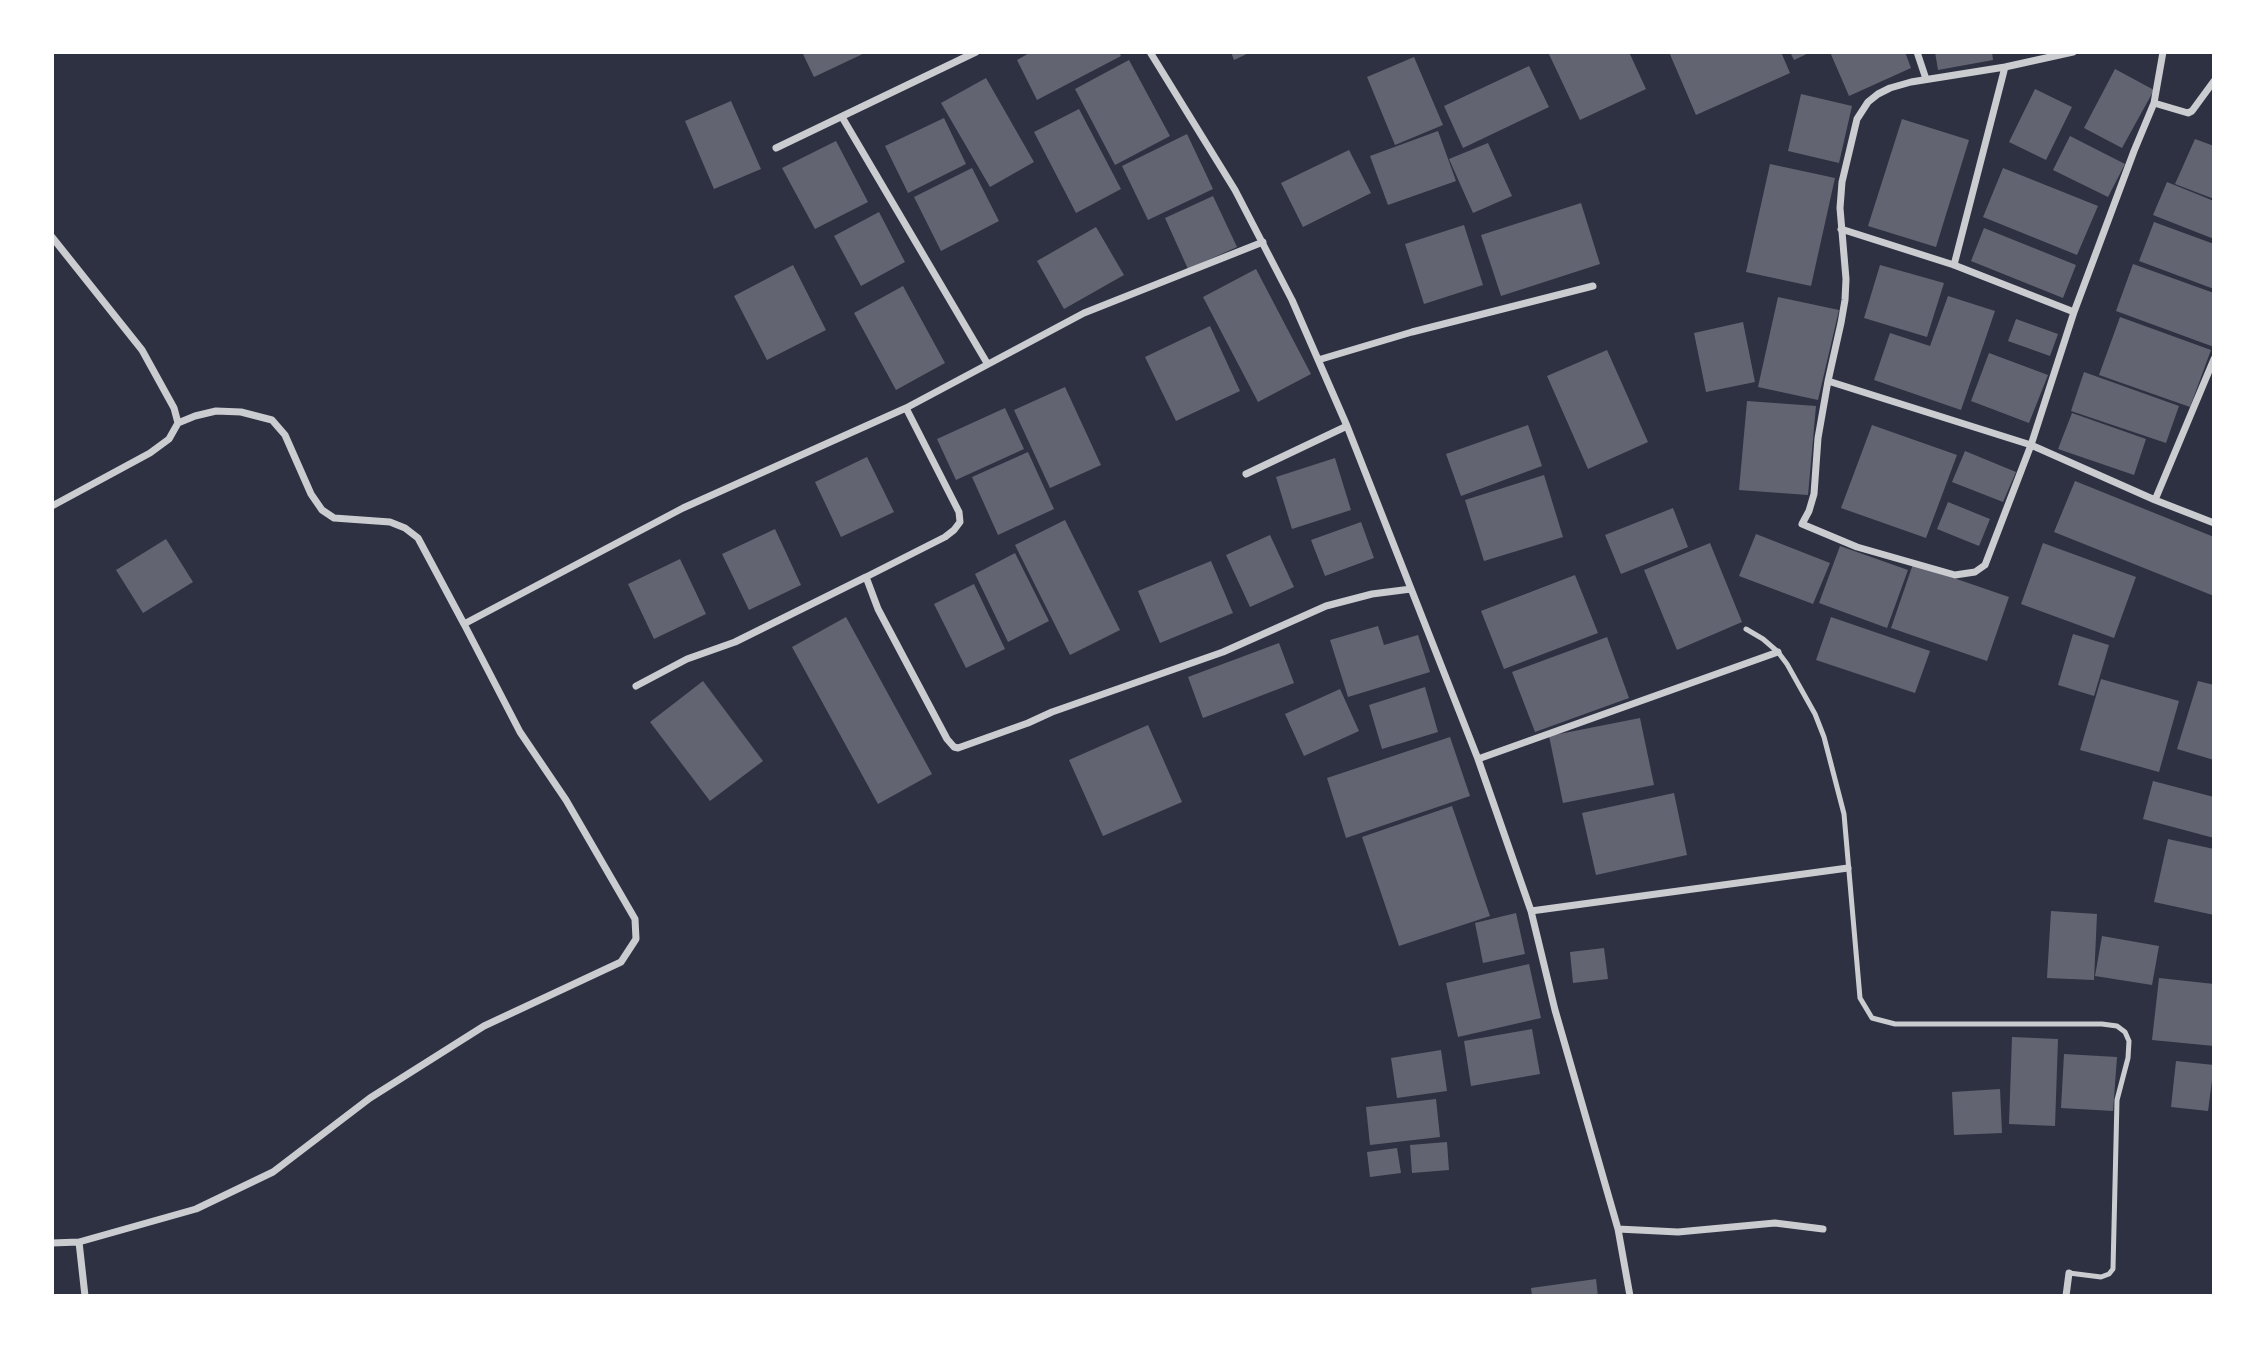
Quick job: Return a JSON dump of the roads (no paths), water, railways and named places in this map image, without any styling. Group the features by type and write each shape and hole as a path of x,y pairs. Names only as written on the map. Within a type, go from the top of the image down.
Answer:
{"street":[{"path":"776,148 976,52"},
{"path":"1150,52 1235,190 1292,300 1348,426 1478,759 1531,911 1555,1010 1618,1229 1630,1296"},
{"path":"1917,52 1926,79"},
{"path":"2073,52 1890,88 1868,103 1857,119 1842,182 1841,229 1846,279 1845,299 1818,438 1814,494 1802,524 1857,547 1955,575 1975,572 1988,560 2031,445 2074,312 2154,103 2163,52"},
{"path":"1954,265 2005,67"},
{"path":"2154,103 2188,113 2214,81"},
{"path":"842,117 987,363"},
{"path":"1841,229 1954,265 2074,312"},
{"path":"52,237 142,350 174,408 178,423"},
{"path":"464,624 683,508 906,408 1084,313 1263,242"},
{"path":"1318,360 1412,332 1593,286"},
{"path":"2155,500 2213,363"},
{"path":"1828,381 2031,445 2214,523"},
{"path":"636,686 687,659 735,642 945,537 954,530 960,522 959,512 906,408"},
{"path":"52,506 150,453 169,439 178,423 195,416 216,411 241,412 272,420 285,435 311,494 322,510 334,517 390,522 405,528 418,538 520,732 566,800 635,919 636,939 621,962 484,1026 370,1098 273,1172 196,1209 79,1242 52,1243"},
{"path":"1246,474 1348,426"},
{"path":"866,577 878,609 947,739 958,748 1223,652 1326,606 1373,594 1411,589"},
{"path":"1478,759 1778,652"},
{"path":"1531,911 1848,867"},
{"path":"1618,1229 1678,1232 1775,1223 1823,1229"},
{"path":"79,1242 85,1296"},
{"path":"2066,1296 2069,1273"}],"lane":[{"path":"1746,629 1778,652 1799,684 1824,737 1844,814 1860,998 1871,1018 1908,1025 2102,1024 2117,1026 2125,1032 2129,1041 2128,1058 2117,1100 2113,1269 2109,1275 2101,1277 2069,1273"}]}
